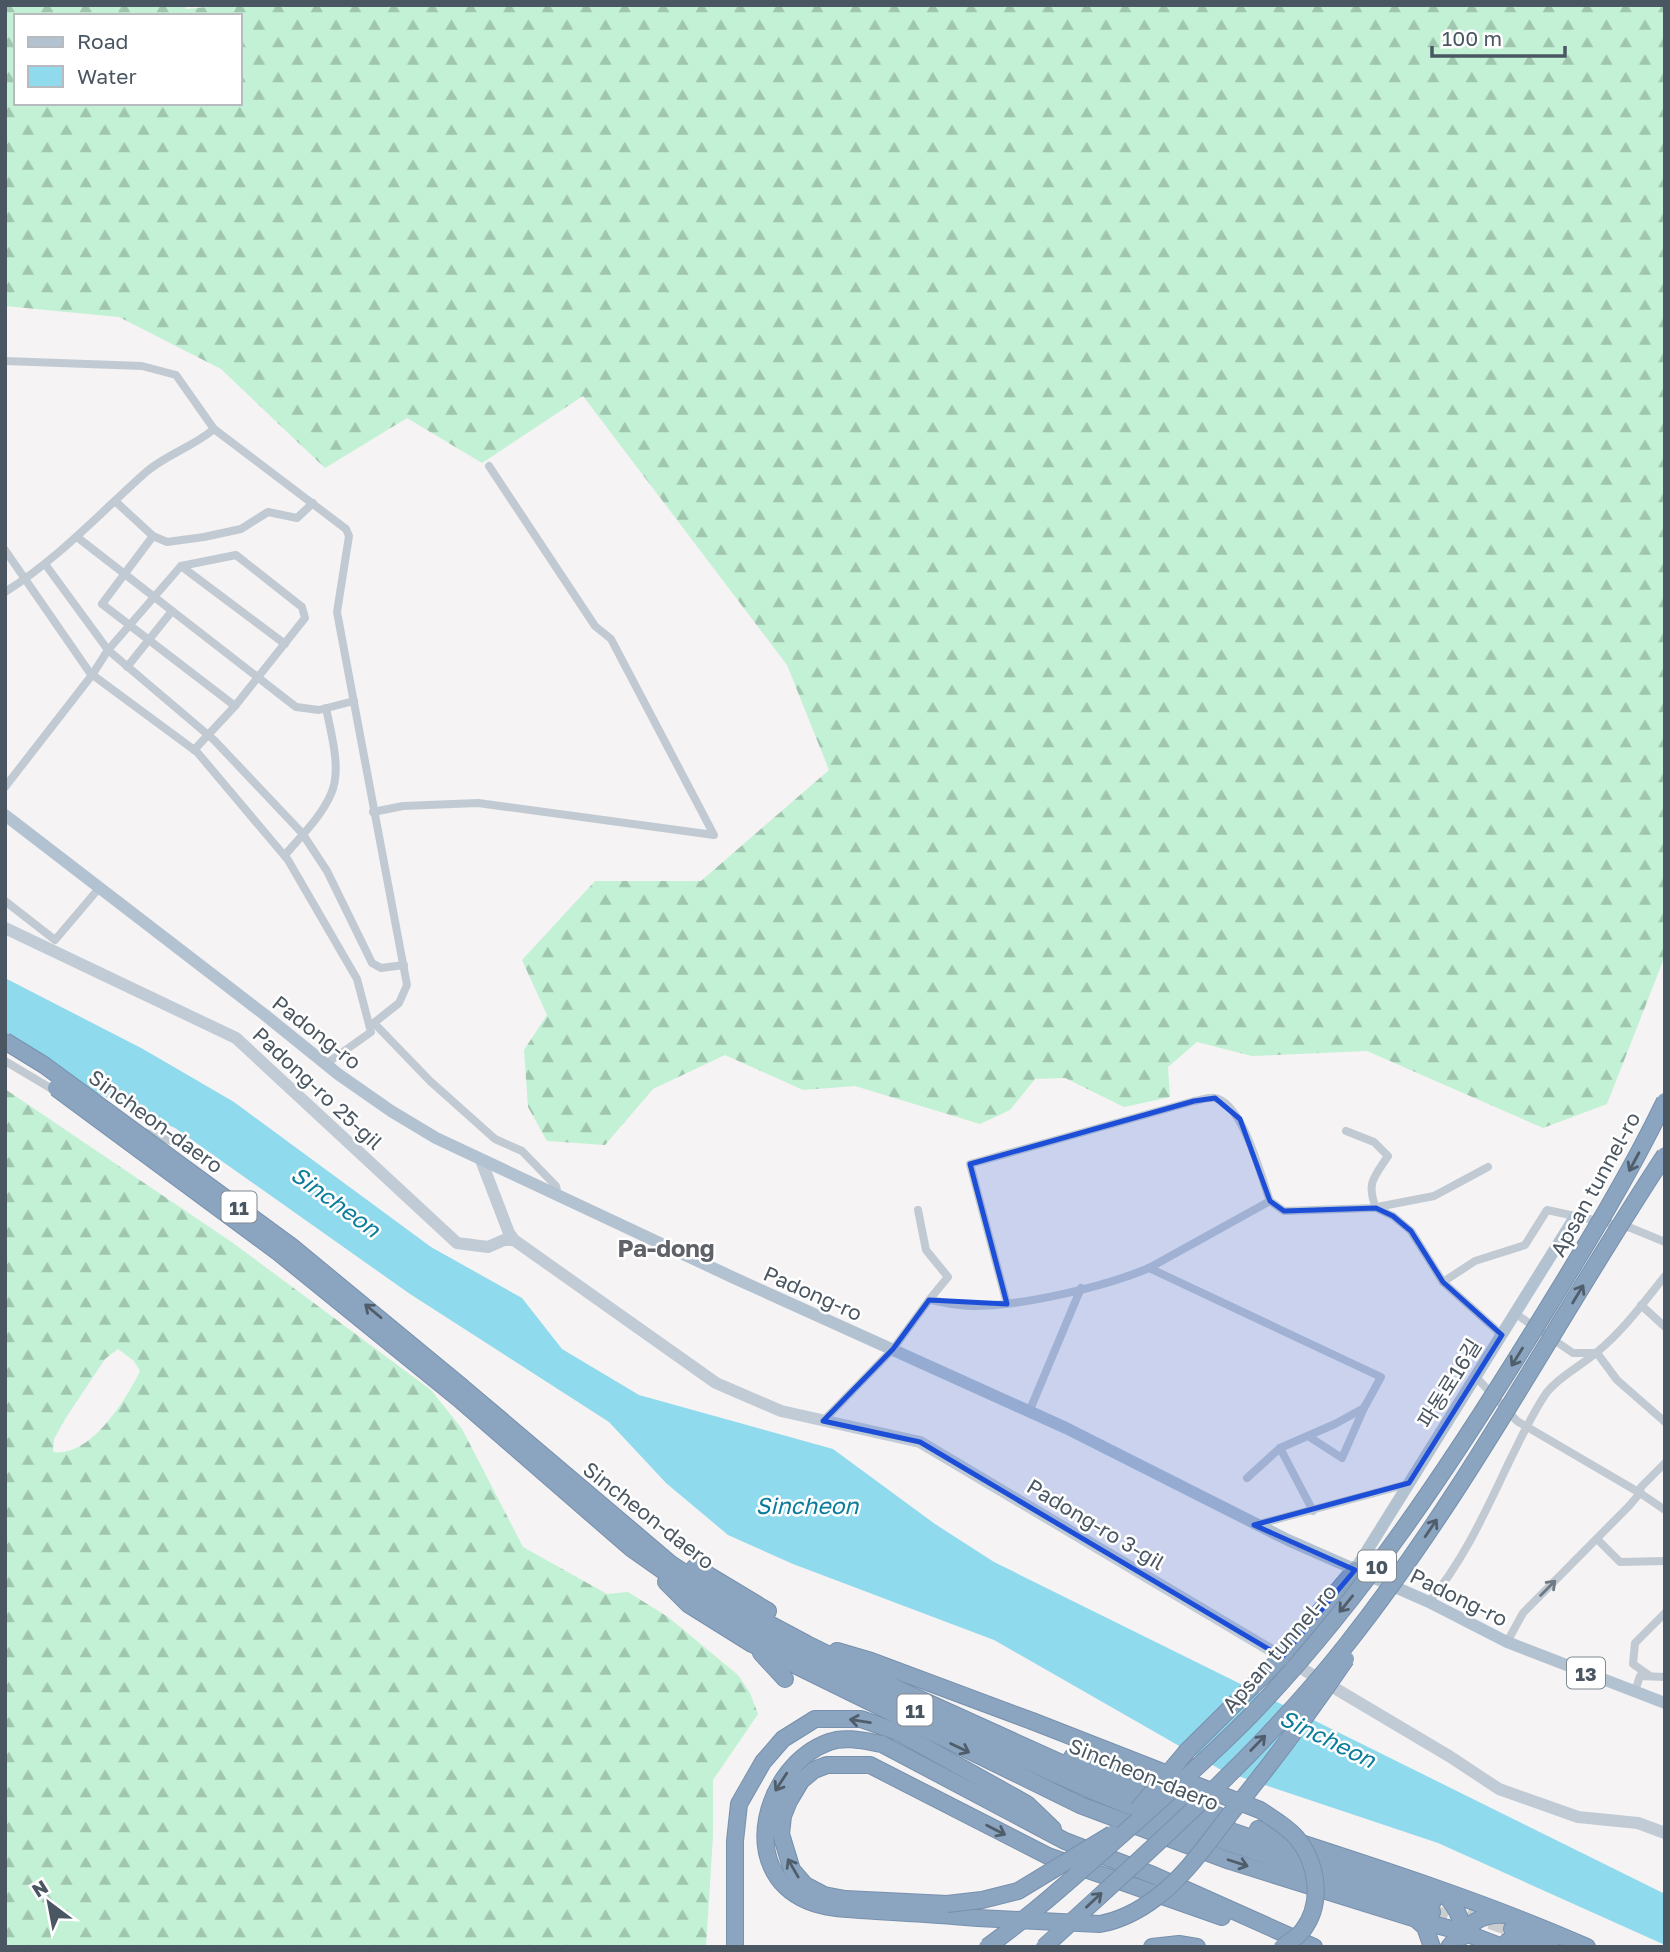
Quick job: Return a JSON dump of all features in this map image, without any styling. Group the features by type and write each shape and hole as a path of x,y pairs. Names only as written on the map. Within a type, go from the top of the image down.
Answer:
{"highway":[{"name":"Sincheon-daero","path":"5,1041 65,1081 291,1246 460,1393 632,1549 713,1606 775,1643 847,1679 1140,1813 1433,1900"},
{"name":"Sincheon-daero","path":"5,1053 39,1075 278,1252 460,1393 671,1564 732,1604 900,1690 1101,1781 1187,1816 1433,1900"},
{"name":"Apsan tunnel-ro","path":"986,1947 1063,1887 1140,1813 1251,1714 1316,1641 1388,1552 1473,1428 1562,1285 1632,1166 1665,1101"},
{"name":"Apsan tunnel-ro","path":"1044,1947 1198,1803 1273,1728 1320,1677 1385,1595 1464,1480 1665,1155"},
{"name":"11","path":"602,1506 743,1597 837,1651 1022,1736 1433,1900 1509,1937 1551,1947"},
{"name":"11","path":"632,1549 688,1604 752,1644 1080,1805 1230,1861 1416,1919 1461,1939 1509,1937 1587,1947"},
{"path":"1288,1947 1208,1911 1048,1856 870,1765 827,1765 814,1770 801,1781 786,1808 781,1834 792,1870 805,1885 824,1895 845,1899 947,1904 982,1900 1017,1891 1140,1813 1182,1756 1281,1658 1355,1570"},
{"path":"1314,1947 1153,1875 1065,1840 882,1744 856,1740 831,1741 808,1752 790,1768 774,1792 765,1819 767,1852 776,1875 793,1893 808,1902 834,1908 978,1918 1100,1924 1113,1922 1157,1897 1191,1863 1285,1747 1361,1638 1385,1595"},
{"path":"752,1644 785,1679"},
{"path":"837,1651 871,1661 1261,1810 1296,1838 1313,1865 1317,1895 1312,1916 1302,1932 1282,1947"},
{"path":"839,1702 884,1710"},
{"path":"736,1947 735,1841 739,1804 762,1762 783,1739 815,1719 861,1719 898,1732 1027,1804 1065,1840"},
{"path":"1119,1776 1142,1773 1182,1756"},
{"path":"1182,1756 1170,1784 1183,1802"},
{"path":"1416,1919 1427,1920 1441,1913 1443,1900 1433,1900"},
{"path":"1433,1900 1453,1904 1461,1921 1461,1939"},
{"path":"1449,1947 1461,1939 1469,1925 1482,1917 1497,1914 1509,1937 1478,1947"},
{"path":"1416,1919 1425,1927 1432,1947"},
{"path":"1152,1947 1179,1944 1197,1947"}],"main road":[{"name":"Padong-ro","path":"5,815 326,1064 391,1111 436,1139 1066,1428 1289,1540 1429,1602 1507,1642 1665,1703"},
{"name":"파동로16길","path":"1503,1335 1575,1217"},
{"name":"파동로16길","path":"1355,1570 1474,1377"}],"street":[{"path":"5,361 142,366 176,375 214,429 346,530 349,536 337,612 407,985 400,1003 372,1025"},
{"path":"5,592 26,579 77,537 148,470 200,441 214,429"},
{"path":"373,812 403,806 478,803 713,835 611,639 595,626 489,466"},
{"path":"116,501 153,536 167,542 241,529 268,512 297,518 313,503"},
{"path":"153,536 102,604 235,706"},
{"path":"77,537 296,707 319,710 354,701"},
{"path":"5,550 92,675 194,750 285,855 357,979 372,1025 372,1032 326,1064"},
{"path":"5,787 92,675 108,650 181,566 236,555 302,607 305,618 235,706 194,750"},
{"path":"45,564 108,650 209,736 303,833 327,871 372,962 381,968 404,965"},
{"path":"181,566 285,644"},
{"path":"127,667 172,611"},
{"path":"285,855 319,815 333,792 336,754 326,708"},
{"path":"5,901 51,944 100,887"},
{"name":"Padong-ro 25-gil","path":"5,928 51,944 236,1038 457,1243 488,1247 503,1240 514,1240"},
{"path":"372,1025 495,1139 522,1151 556,1186 558,1195"},
{"path":"5,1061 52,1088 78,1110 171,1141"},
{"path":"1007,1304 970,1164 1194,1101 1215,1098 1227,1104 1240,1119 1270,1201 1284,1211 1376,1208 1434,1196 1488,1167"},
{"path":"1346,1130 1374,1142 1388,1156 1374,1177 1370,1193 1376,1208 1392,1216 1411,1231 1443,1282 1503,1335"},
{"path":"481,1160 514,1240"},
{"path":"929,1300 971,1306 1007,1304 1131,1276 1270,1201"},
{"path":"823,1421 893,1349 948,1277 926,1250 918,1210"},
{"path":"1443,1282 1475,1261 1525,1245 1547,1210 1631,1228 1665,1242"},
{"name":"Padong-ro 3-gil","path":"514,1240 716,1382 781,1410 920,1442 1437,1749 1499,1789 1578,1817 1638,1823 1665,1833"},
{"path":"1149,1268 1381,1377 1342,1458 1308,1436"},
{"path":"1429,1602 1472,1538 1526,1427 1548,1391 1576,1366 1597,1353 1665,1276"},
{"path":"1029,1412 1081,1289"},
{"path":"1641,1305 1665,1327"},
{"path":"1597,1353 1573,1353 1516,1314 1474,1377 1517,1421 1665,1510"},
{"path":"1597,1353 1617,1380 1665,1422"},
{"path":"1247,1478 1280,1448 1364,1408"},
{"path":"1280,1448 1313,1511"},
{"path":"1507,1642 1523,1614 1597,1539 1640,1493 1641,1486 1665,1463"},
{"path":"1259,1524 1409,1483"},
{"path":"1597,1539 1620,1562 1665,1562"},
{"path":"1650,1676 1633,1664 1635,1643 1665,1613"},
{"path":"1635,1691 1640,1676 1665,1676"}],"highlighted area":[{"path":"1215,1098 1240,1119 1270,1201 1284,1211 1376,1208 1393,1216 1411,1231 1443,1282 1502,1335 1409,1483 1254,1525 1355,1570 1282,1657 920,1442 823,1421 893,1349 929,1300 1007,1304 970,1164 1194,1101"}],"green space":[{"path":"5,5 185,5 186,9 228,5 1665,5 1665,956 1607,1104 1543,1128 1367,1051 1252,1056 1197,1042 1168,1067 1170,1097 1124,1107 1065,1078 1035,1079 1010,1110 980,1124 855,1086 803,1090 725,1055 653,1089 605,1145 547,1141 528,1107 524,1050 547,1015 522,960 595,881 701,881 829,770 787,665 583,396 482,463 407,418 325,468 221,369 119,317 5,306"},
{"path":"5,1089 233,1243 431,1390 462,1429 523,1547 607,1594 628,1592 668,1617 738,1675 750,1693 758,1714 713,1780 713,1836 706,1947 5,1947","holes":["118,1349 134,1361 140,1371 126,1397 105,1425 80,1446 53,1452 54,1439 105,1359"]}],"water":[{"name":"Sincheon","path":"5,978 143,1049 234,1102 431,1247 522,1298 562,1349 639,1395 833,1449 935,1524 994,1562 1665,1894 1665,1945 1438,1843 1223,1771 994,1640 793,1564 728,1535 666,1483 609,1422 410,1294 175,1128 32,1064 5,1045"}],"tunnel":[{"path":"1445,1905 1512,1929"},
{"path":"1432,1912 1469,1926"}],"district":[{"name":"Pa-dong","path":"666,1247"}]}
